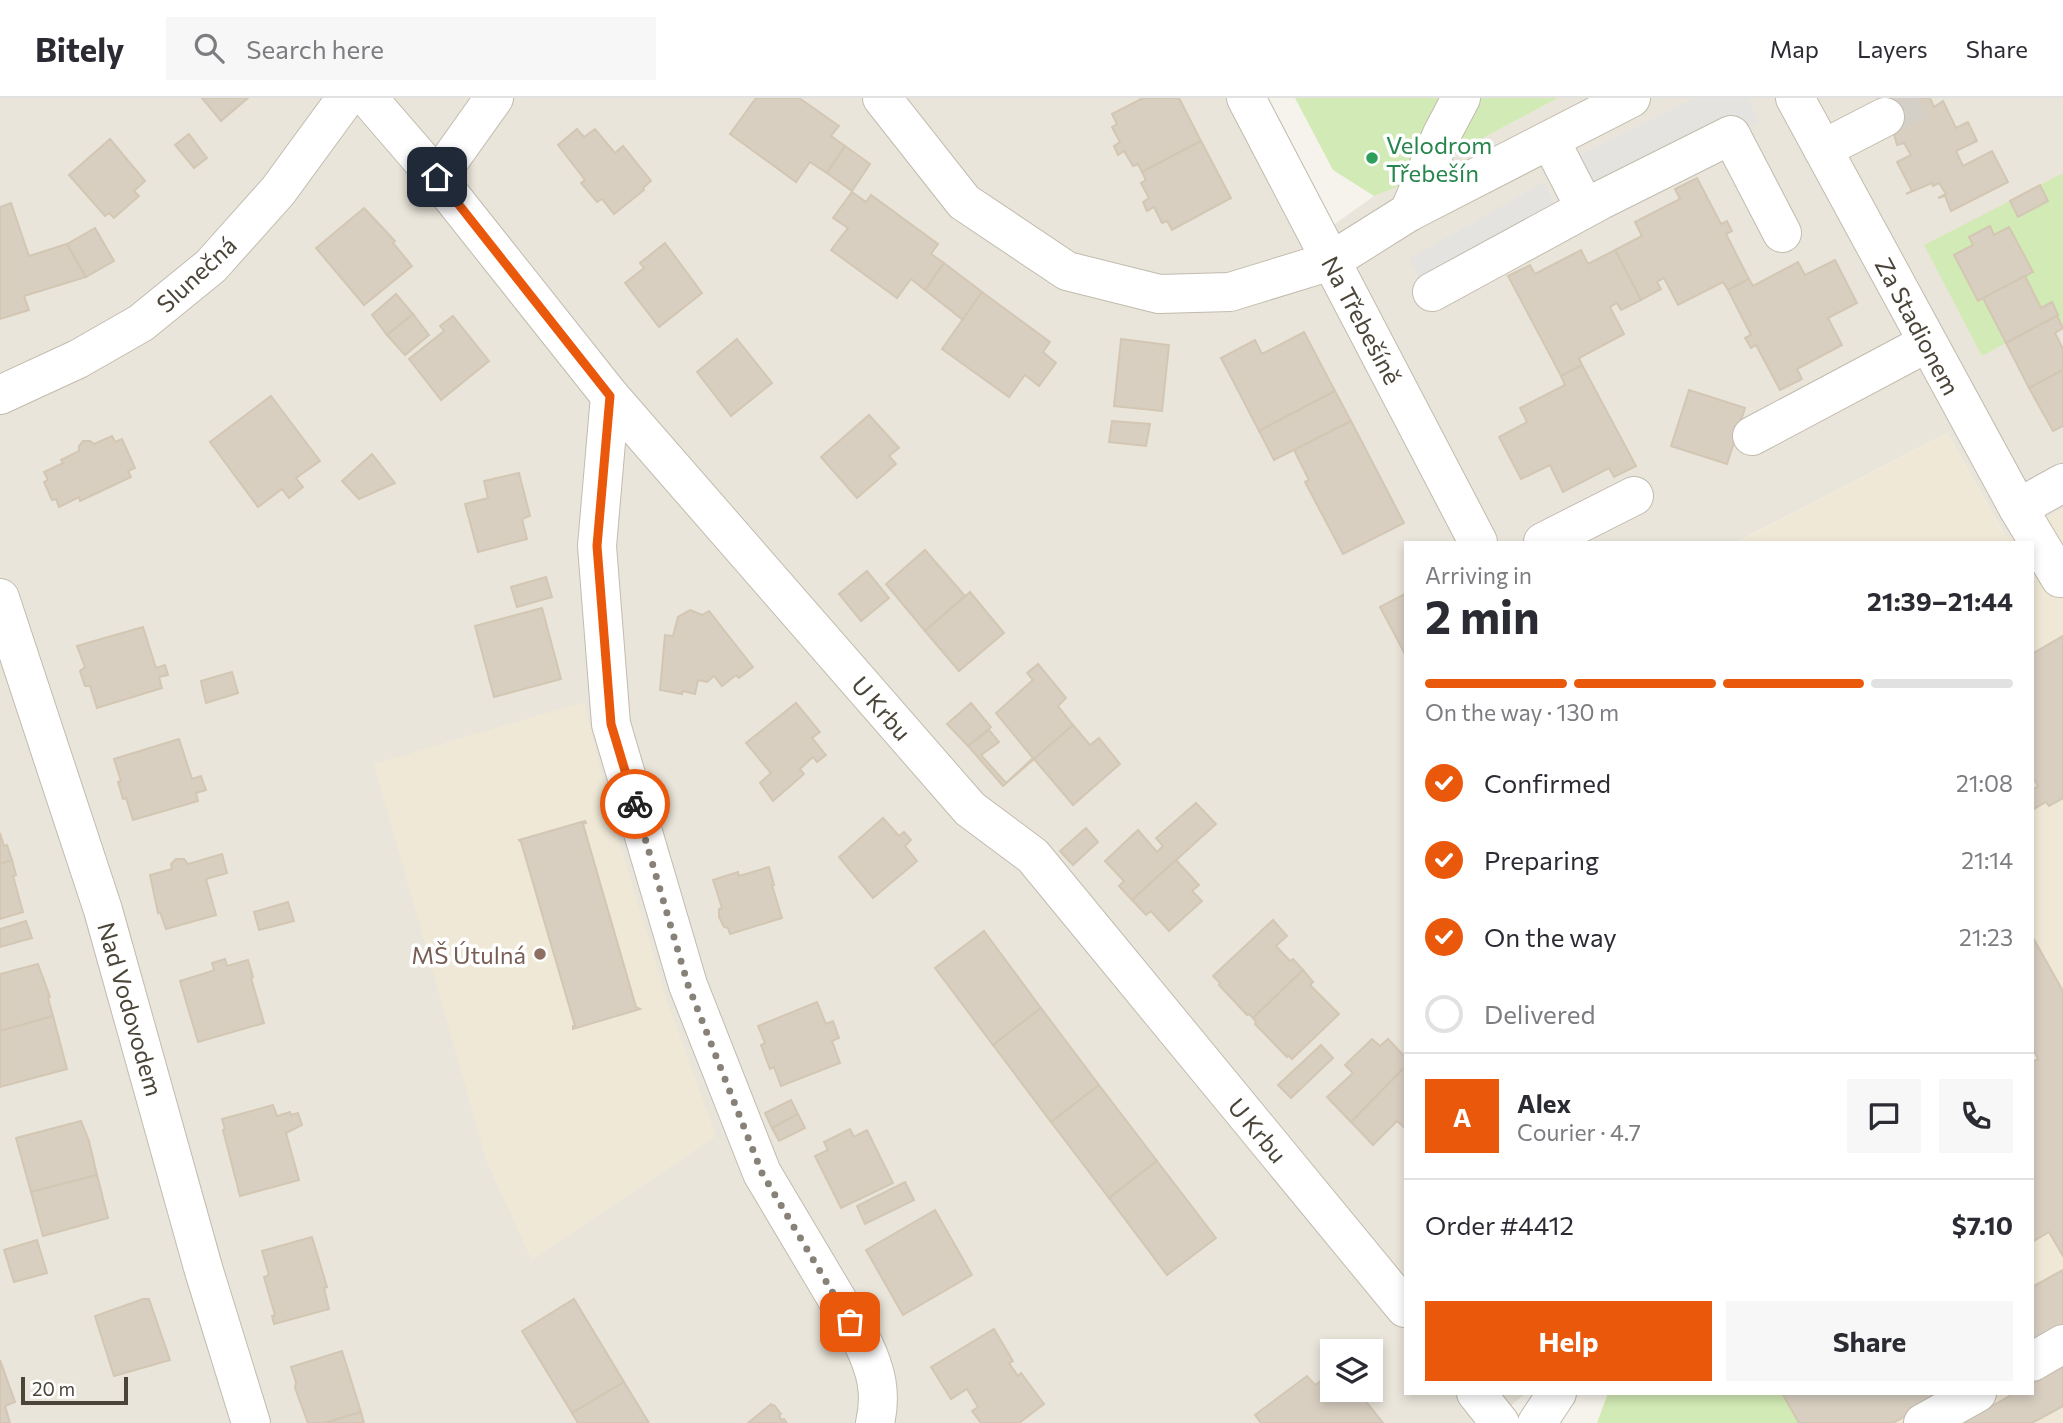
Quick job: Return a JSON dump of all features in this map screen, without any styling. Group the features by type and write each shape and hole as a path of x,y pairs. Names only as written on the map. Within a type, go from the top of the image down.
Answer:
{"street":[{"name":"Slunečná","path":"0,395 78,359 141,323 211,265 278,191 346,98"},
{"name":"U Krbu","path":"368,98 437,177 610,396 970,809 1032,856 1404,1307"},
{"path":"437,177 494,98"},
{"path":"882,98 964,202 1067,271 1159,294 1230,292 1331,261 1409,212 1631,98"},
{"name":"Na Třebešíně","path":"1246,98 1477,541"},
{"path":"1409,212 1442,134 1461,98"},
{"name":"Za Stadionem","path":"1795,98 2018,508 2060,578 2063,578"},
{"path":"1823,149 1885,117"},
{"path":"1432,292 1585,208 1731,135 1782,233"},
{"path":"1550,139 1585,208"},
{"path":"1752,436 1927,343"},
{"path":"610,396 597,546 611,724 688,985 762,1173 873,1364 879,1386 879,1408 875,1423"},
{"path":"2018,508 2063,484"},
{"path":"1545,541 1634,496"},
{"name":"Nad Vodovodem","path":"0,598 103,910 204,1271 251,1423"},
{"path":"2034,1361 2063,1344"},
{"path":"1478,1395 1500,1423"},
{"path":"1537,1423 1556,1395"},
{"path":"1923,1423 1973,1395"}],"shaded area":[{"path":"0,98 1226,98 1304,246 1374,196 1410,182 1468,146 1558,98 2063,98 2063,509 2007,539 1947,433 1739,541 1404,541 1404,1395 1524,1395 1491,1423 0,1423"},
{"path":"1695,98 1747,98 1760,122 1601,200 1579,156"},
{"path":"1544,182 1563,221 1428,294 1409,259"},
{"path":"1947,433 2006,538 2063,509 2063,1423 1799,1423 1783,1395 2034,1395 2034,1061 2038,1059 2034,1051 2034,541 1740,541"},
{"name":"MŠ Útulná","path":"584,702 611,814 667,1001 716,1136 532,1260 487,1162 374,764"}],"green space":[{"name":"Velodrom Třebešín","path":"1295,98 1558,98 1468,146 1442,134 1410,182 1374,196 1333,170"},
{"path":"2063,173 2063,328 2052,303 2041,307 2025,276 2033,272 2009,227 1994,235 1969,237 1973,245 1954,255 1977,301 1983,298 2006,343 1982,356 1924,245 2010,201 2018,217 2048,202 2040,185"},
{"path":"1607,1395 1783,1395 1799,1423 1597,1423"}],"building":[{"path":"202,98 248,98 221,121"},
{"path":"756,98 799,98 839,126 831,136 845,146 827,173 810,162 796,182 730,134"},
{"path":"1143,98 1179,98 1201,141 1142,172 1138,164 1133,166 1124,151 1118,155 1114,146 1120,142 1112,127 1117,124 1112,114"},
{"path":"1884,98 1930,98 1934,107 1943,101 1956,128 1968,122 1977,141 1956,151 1963,166 1992,151 2008,182 1951,211 1945,196 1938,198 1946,194 1939,183 1933,186 1932,183 1906,194 1912,191 1897,162 1911,155 1904,143 1897,145"},
{"path":"577,129 584,137 595,129 615,153 623,146 651,181 614,214 602,199 597,202 581,183 585,180 558,145"},
{"path":"189,134 207,158 194,168 175,145"},
{"path":"110,139 145,181 134,191 139,196 114,218 109,213 105,216 69,175"},
{"path":"1201,141 1231,198 1172,230 1167,221 1162,223 1154,207 1147,211 1143,202 1149,198 1141,183 1146,180 1142,172"},
{"path":"845,146 870,164 852,191 827,173"},
{"path":"1697,178 1721,224 1727,221 1732,231 1726,234 1749,279 1728,290 1723,282 1678,305 1664,278 1657,282 1661,289 1641,300 1615,250 1642,236 1635,222 1680,199 1675,189"},
{"path":"2040,185 2048,201 2018,217 2010,201"},
{"path":"852,192 866,202 871,195 938,244 931,254 944,263 925,290 911,279 897,298 831,250 848,228 833,218"},
{"path":"11,203 29,256 67,244 86,277 24,296 29,310 0,319 0,207"},
{"path":"364,208 395,241 393,243 412,266 364,305 316,248"},
{"path":"1990,226 1994,235 2009,227 2033,272 1978,301 1954,255 1973,245 1969,237"},
{"path":"95,228 114,261 86,277 67,244"},
{"path":"665,243 702,293 659,327 625,283 644,268 640,263"},
{"path":"1581,250 1588,264 1615,250 1641,300 1621,310 1617,303 1610,307 1624,334 1579,358 1582,365 1561,376 1508,276 1530,265 1535,274"},
{"path":"1835,260 1857,303 1828,318 1842,345 1797,369 1802,379 1780,390 1756,345 1751,348 1745,338 1751,335 1728,290 1749,279 1753,286 1798,262 1805,275"},
{"path":"944,263 982,292 963,320 925,290"},
{"path":"2025,276 2041,308 2052,302 2058,315 2006,343 1983,298"},
{"path":"982,292 1050,342 1043,352 1056,363 1039,386 1025,375 1009,397 942,349"},
{"path":"396,294 413,314 387,335 372,315"},
{"path":"413,314 429,335 405,355 387,335"},
{"path":"453,316 489,361 441,400 409,359 444,331 440,326"},
{"path":"2057,316 2063,328 2055,333 2063,349 2063,370 2029,388 2006,343"},
{"path":"1304,332 1335,391 1259,431 1221,358 1255,340 1262,354"},
{"path":"737,339 772,383 731,416 697,372"},
{"path":"1121,339 1169,345 1162,411 1114,406"},
{"path":"1582,365 1636,466 1614,477 1609,468 1563,492 1550,465 1521,479 1499,437 1527,422 1520,408 1565,385 1561,376"},
{"path":"2063,370 2063,426 2053,431 2029,388"},
{"path":"1689,390 1745,408 1727,464 1671,446"},
{"path":"1335,391 1351,421 1274,460 1259,431"},
{"path":"271,396 320,461 296,478 303,487 289,498 282,489 258,507 210,442"},
{"path":"869,415 899,448 889,456 896,464 857,498 821,457"},
{"path":"1112,421 1150,424 1146,446 1109,442"},
{"path":"1351,421 1404,523 1343,554 1305,482 1309,480 1294,450"},
{"path":"112,436 115,442 122,439 135,468 128,471 131,477 80,501 79,497 59,507 56,499 52,500 44,482 48,480 44,472 79,451 83,441 94,444"},
{"path":"372,454 395,483 359,499 342,481"},
{"path":"519,473 530,516 522,519 527,539 478,552 465,504 488,498 484,481"},
{"path":"925,550 965,596 925,631 886,584"},
{"path":"867,571 889,598 861,621 839,594"},
{"path":"546,577 552,597 517,607 511,587"},
{"path":"970,592 1004,633 959,671 925,631"},
{"path":"1404,595 1404,652 1380,607"},
{"path":"542,608 561,679 494,697 475,626"},
{"path":"690,610 702,615 709,611 753,667 722,686 714,676 707,682 698,680 695,694 660,690 665,635 673,636 678,617"},
{"path":"143,627 156,668 165,665 168,675 159,677 162,688 97,708 90,686 85,686 80,671 85,667 77,646"},
{"path":"2063,636 2063,798 2049,806 2046,802 2034,809 2034,789 2038,786 2034,779 2034,653"},
{"path":"1038,664 1066,698 1058,706 1073,725 1003,786 968,746 989,730 999,742 981,755 1006,783 1033,758 996,713 1033,680 1027,673"},
{"path":"232,672 238,693 206,703 201,681"},
{"path":"796,703 820,732 812,738 826,755 817,762 813,757 800,769 804,774 773,801 760,783 771,773 746,743"},
{"path":"971,703 991,727 968,746 947,724"},
{"path":"1073,725 1090,745 1099,738 1120,764 1073,805 1034,759"},
{"path":"179,739 192,779 201,776 206,790 196,793 198,801 133,820 126,798 123,799 114,759"},
{"path":"1196,803 1216,824 1132,900 1119,886 1124,881 1105,861 1138,830 1157,852 1163,846 1156,838"},
{"path":"883,818 899,836 904,832 911,840 905,846 917,861 873,898 839,857"},
{"path":"585,821 583,824 636,1007 640,1009 573,1029 575,1026 519,840"},
{"path":"1086,828 1098,842 1073,865 1060,851"},
{"path":"0,833 12,860 0,864"},
{"path":"222,854 227,873 206,879 216,915 166,929 160,912 158,913 150,875 172,869 171,864 176,859 184,859 188,864"},
{"path":"12,860 16,875 13,876 23,912 0,919 0,864"},
{"path":"1176,860 1199,885 1192,891 1202,901 1169,931 1151,911 1146,915 1132,900"},
{"path":"769,867 782,918 730,934 719,917 719,909 722,908 713,880 738,872 739,876"},
{"path":"288,902 294,921 259,930 254,912"},
{"path":"1273,920 1287,936 1276,946 1303,970 1253,1018 1247,1015 1213,976"},
{"path":"26,921 32,938 0,947 0,929"},
{"path":"984,931 1041,1008 993,1045 935,968"},
{"path":"2034,940 2063,991 2063,1256 2049,1232 2034,1241 2034,1061 2038,1059 2034,1051"},
{"path":"225,959 227,966 248,960 264,1023 198,1042 180,981 214,970 212,963"},
{"path":"38,964 50,997 48,998 53,1016 0,1031 0,974"},
{"path":"1303,970 1313,982 1310,985 1339,1014 1292,1059 1255,1024 1253,1018"},
{"path":"817,1002 826,1024 833,1021 839,1038 832,1041 840,1063 781,1086 774,1067 770,1069 761,1045 765,1043 758,1026"},
{"path":"1041,1008 1099,1085 1051,1122 993,1045"},
{"path":"53,1016 67,1069 0,1087 0,1031"},
{"path":"1372,1039 1380,1046 1388,1039 1404,1056 1404,1068 1351,1122 1327,1097 1353,1073 1345,1065"},
{"path":"1321,1045 1333,1058 1291,1098 1278,1085"},
{"path":"1404,1068 1404,1127 1397,1121 1373,1145 1351,1122"},
{"path":"1099,1085 1157,1161 1109,1198 1051,1122"},
{"path":"791,1100 798,1114 772,1128 765,1113"},
{"path":"273,1105 277,1116 290,1112 291,1115 298,1113 302,1125 286,1133 299,1180 240,1196 222,1119"},
{"path":"798,1114 805,1128 779,1141 772,1128"},
{"path":"81,1121 97,1175 31,1192 16,1138"},
{"path":"850,1129 854,1137 867,1130 893,1183 841,1208 815,1156 828,1150 824,1142"},
{"path":"1157,1161 1216,1238 1167,1275 1109,1198"},
{"path":"97,1175 108,1218 43,1236 31,1192"},
{"path":"905,1182 914,1200 865,1224 857,1206"},
{"path":"935,1210 972,1275 903,1315 866,1250"},
{"path":"312,1237 327,1287 324,1288 329,1309 274,1324 272,1316 275,1315 264,1277 269,1275 262,1251"},
{"path":"37,1240 47,1273 14,1282 4,1250"},
{"path":"2063,1270 2063,1327 2034,1344 2034,1286"},
{"path":"149,1299 170,1360 114,1376 95,1316"},
{"path":"574,1299 624,1382 572,1413 522,1331"},
{"path":"994,1329 1013,1361 1009,1363 1018,1376 1021,1373 1044,1404 1019,1423 981,1423 972,1411 978,1407 967,1389 951,1399 931,1367"},
{"path":"342,1351 361,1412 325,1423 308,1423 295,1388 296,1382 291,1367"},
{"path":"0,1360 15,1402 5,1406 10,1423 0,1423"},
{"path":"2063,1366 2063,1406 2032,1423 1962,1423 2011,1395 2034,1395 2034,1383"},
{"path":"1307,1376 1315,1385 1320,1381 1320,1402 1366,1402 1383,1423 1261,1423 1255,1415"},
{"path":"624,1382 649,1423 578,1423 572,1413"},
{"path":"1783,1395 1942,1395 1893,1423 1799,1423"},
{"path":"771,1404 787,1423 748,1423"},
{"path":"361,1412 364,1423 325,1423"}],"tunnel":[{"path":"1885,117 1922,98"}],"way so far":[{"path":"635,804 688,985 762,1173 850,1322"}],"place":[{"name":"Velodrom Třebešín","path":"1372,158"},
{"name":"MŠ Útulná","path":"540,954"}],"route":[{"path":"437,177 610,396 597,546 611,724 635,804"}]}
